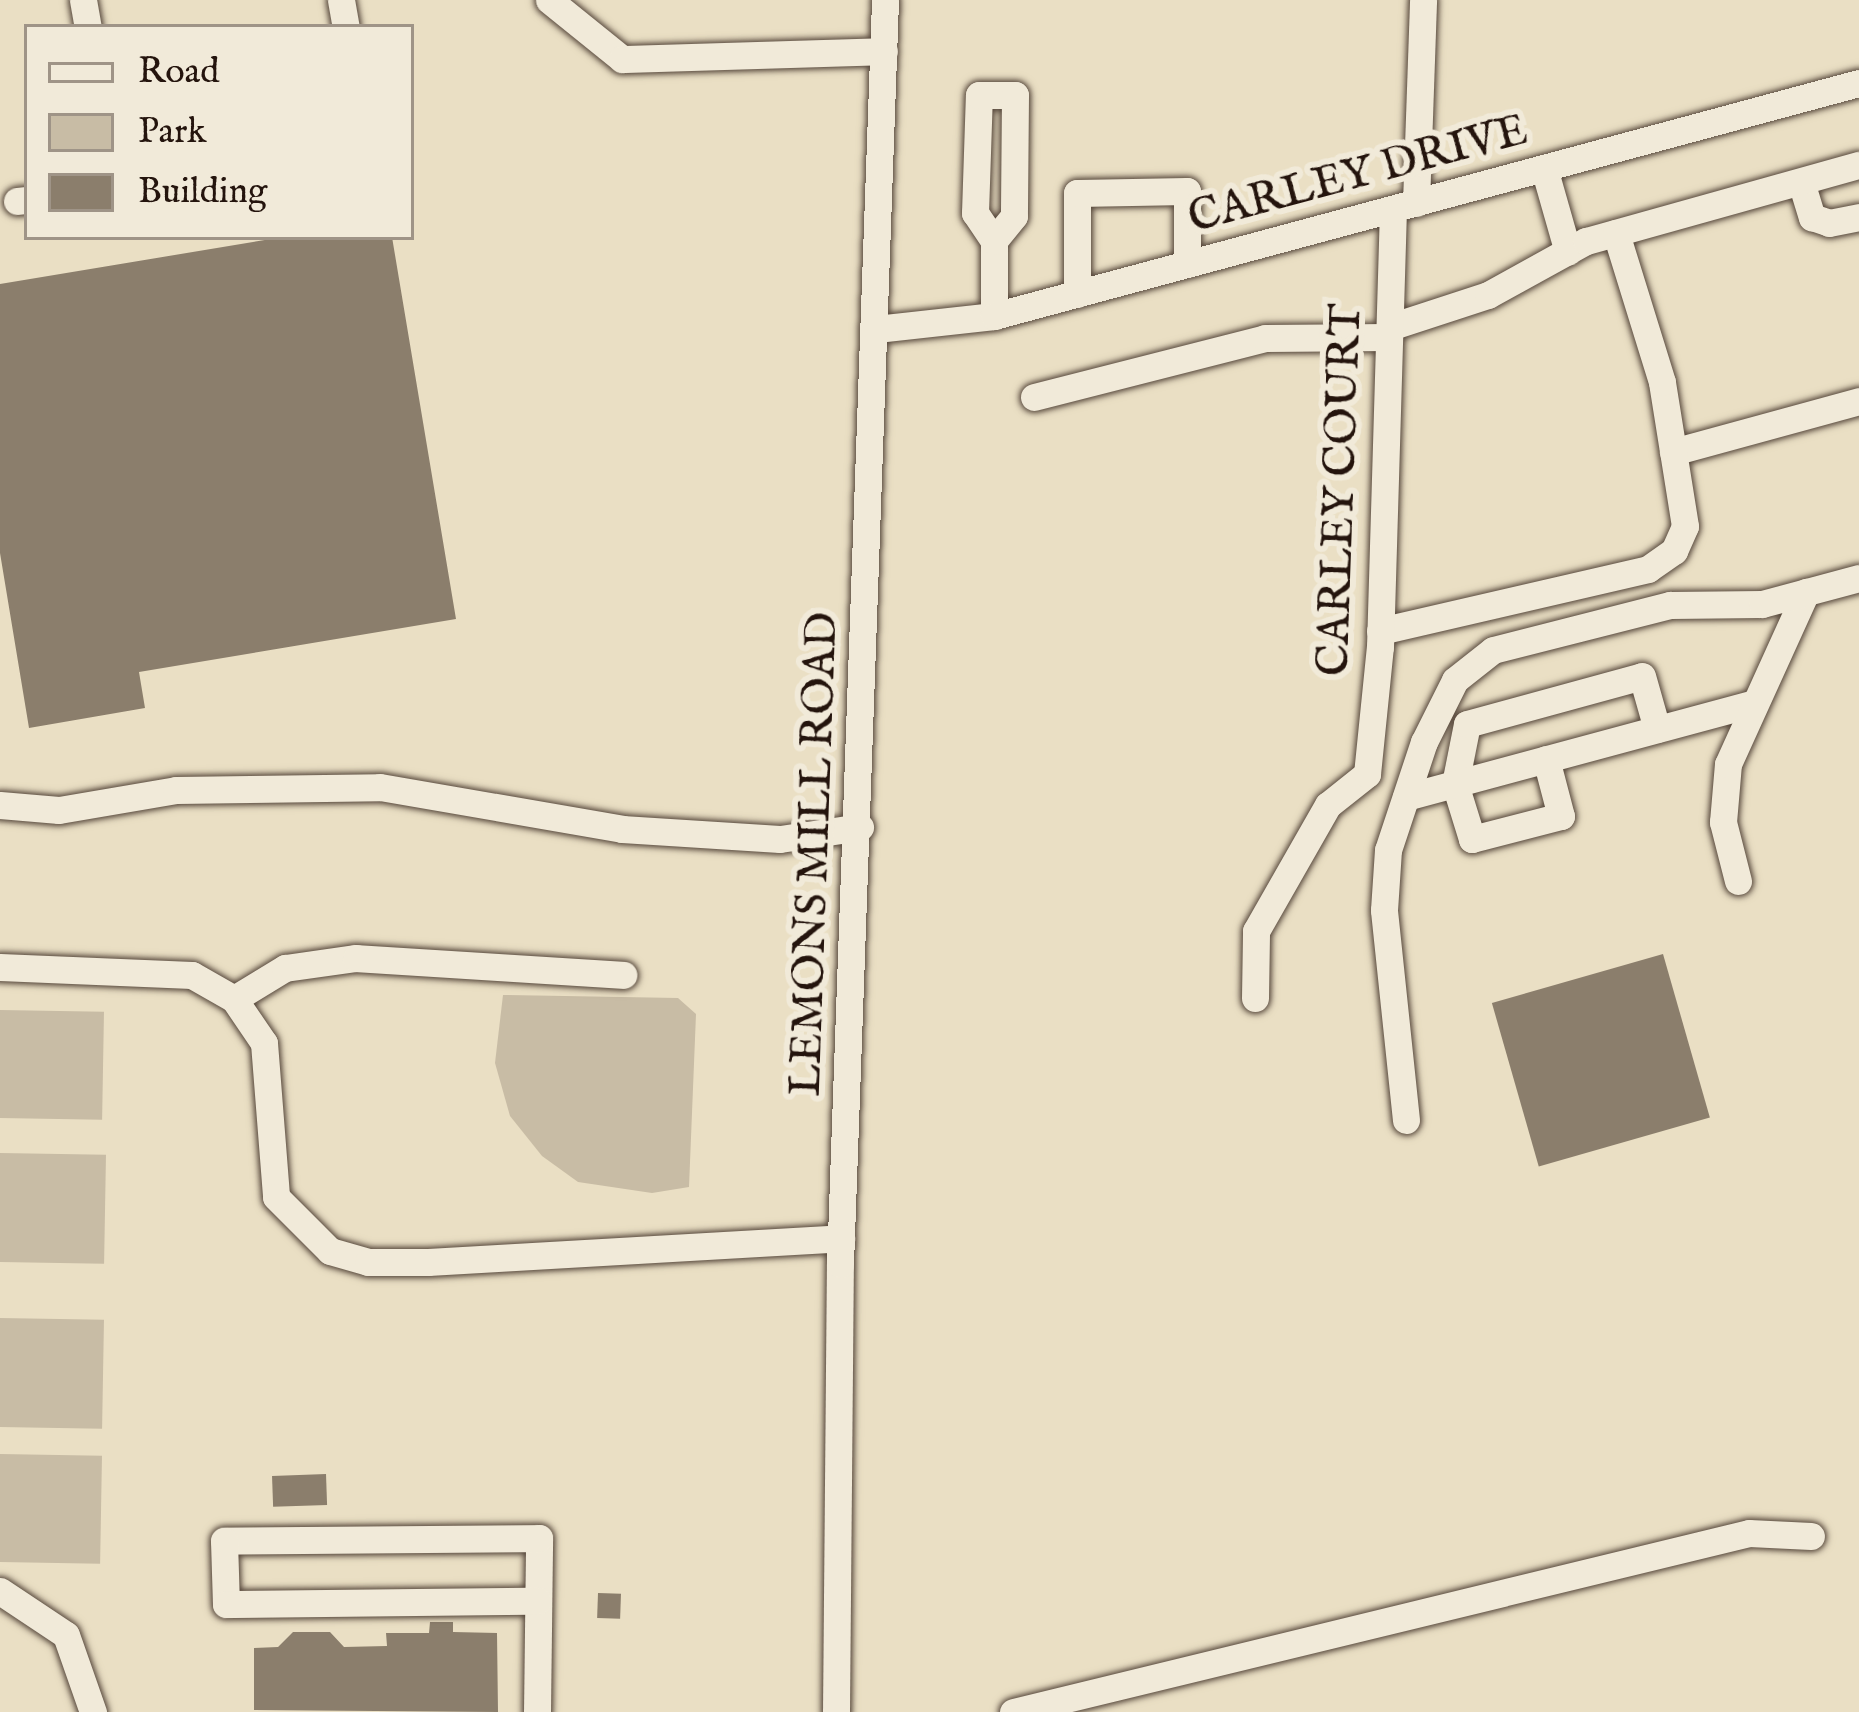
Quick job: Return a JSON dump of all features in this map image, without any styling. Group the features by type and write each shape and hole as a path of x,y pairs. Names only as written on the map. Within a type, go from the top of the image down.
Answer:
{"street":[{"name":"LEMONS MILL ROAD","path":"836,1712 841,1238 860,827 885,0"},
{"name":"CARLEY COURT","path":"1255,998 1256,931 1328,805 1367,774 1381,631 1389,332 1423,0"},
{"path":"557,3 622,59 884,51"},
{"name":"CARLEY DRIVE","path":"876,328 994,316 1859,82"},
{"path":"994,241 1014,216 1015,94 979,95 975,213 994,241 994,316"},
{"path":"1034,397 1265,338 1389,332 1488,296 1568,252 1616,233 1802,185 1859,165"},
{"path":"1544,168 1568,252"},
{"path":"1802,185 1812,217 1829,223 1859,217"},
{"path":"1077,294 1077,193 1187,191 1186,264"},
{"path":"1381,631 1648,569 1674,551 1685,526 1661,382 1616,233"},
{"path":"1673,452 1859,401"},
{"path":"1406,1120 1384,910 1388,850 1455,680 1493,650 1670,605 1762,604 1859,578"},
{"path":"1738,881 1724,822 1728,764 1806,592"},
{"path":"1546,759 1561,816 1472,839 1455,784 1467,724 1642,676 1657,729"},
{"path":"1406,797 1755,703"},
{"path":"0,805 59,810 176,790 380,787 622,829 780,839 860,827"},
{"path":"234,999 285,968 356,958 623,975"},
{"path":"0,968 192,975 234,999 264,1043 276,1197 330,1251 368,1262 428,1262 841,1238"},
{"path":"1013,1712 1749,1533 1811,1536"},
{"path":"537,1712 539,1538 224,1541 226,1604 538,1601"},
{"path":"0,1591 66,1635 93,1712"}],"green space":[{"path":"503,995 678,998 696,1014 689,1187 652,1193 578,1182 542,1156 510,1116 495,1063"},
{"path":"0,1010 104,1012 102,1120 0,1118"},
{"path":"0,1153 106,1155 104,1264 0,1262"},
{"path":"0,1318 104,1320 102,1429 0,1427"},
{"path":"0,1454 102,1456 100,1564 0,1562"}],"building":[{"path":"265,240 393,240 456,619 139,672 145,708 29,728 0,553 0,284"},
{"path":"1663,954 1710,1117 1539,1166 1492,1003"},
{"path":"326,1474 327,1505 273,1507 272,1476"},
{"path":"598,1593 621,1594 620,1619 597,1618"},
{"path":"430,1622 453,1622 453,1632 497,1633 498,1712 254,1710 254,1648 278,1647 293,1632 330,1632 344,1647 387,1646 386,1633 429,1633"}]}
